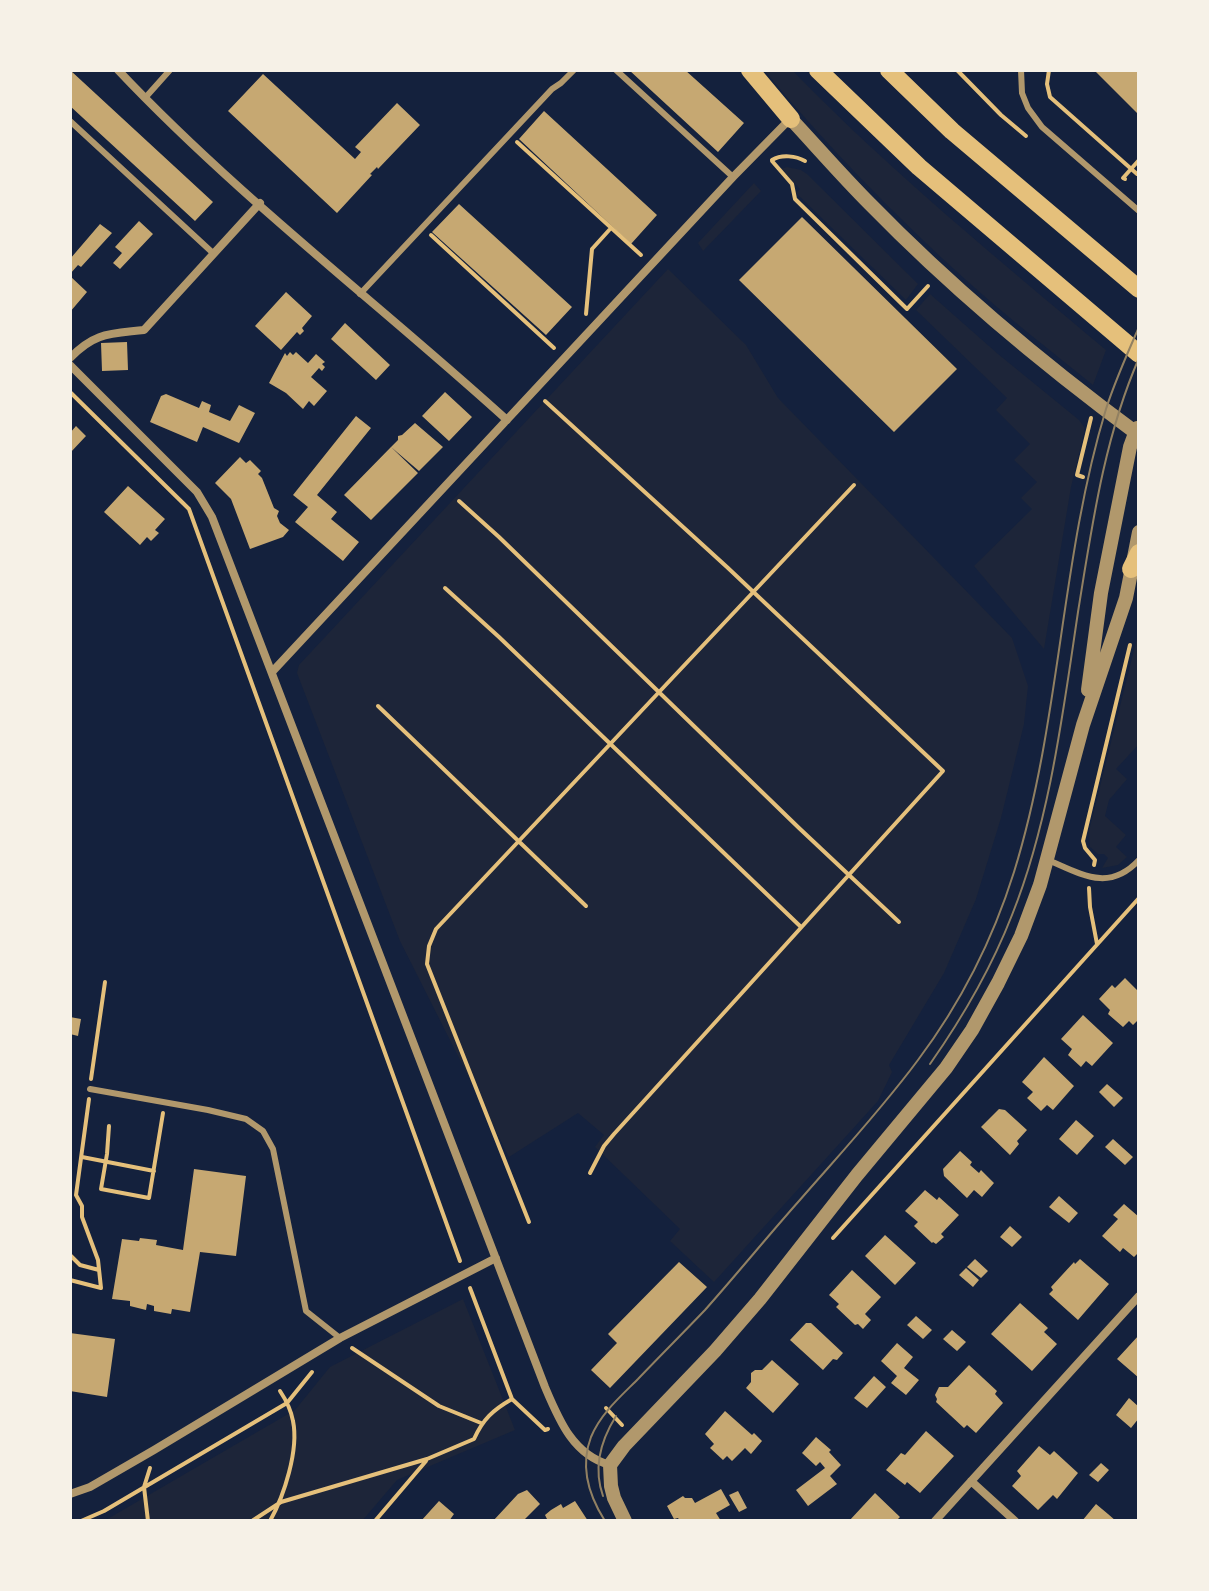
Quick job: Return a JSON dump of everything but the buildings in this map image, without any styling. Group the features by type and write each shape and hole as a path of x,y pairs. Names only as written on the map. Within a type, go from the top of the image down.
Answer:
{"main road":[{"path":"750,70 791,119"},
{"path":"818,70 930,176 1139,354"},
{"path":"889,70 952,131 1139,289"}],"street":[{"path":"118,70 360,294 507,420"},
{"path":"272,672 733,177 791,119 869,204 993,319 1138,430 1130,447 1101,593 1083,725"},
{"path":"70,358 101,335 144,330 260,203"},
{"path":"70,365 197,492 212,517 557,1415 578,1448 599,1462 610,1465"},
{"path":"625,1521 614,1498 610,1465 624,1446 746,1317 925,1094 961,1047 1011,959 1033,905 1083,725 1126,598 1139,532"},
{"path":"70,1494 90,1487 340,1338 496,1258"},
{"path":"935,1521 1139,1296"},
{"path":"971,1481 1015,1521"}],"lane":[{"path":"145,98 170,70"},
{"path":"360,294 552,89 574,70"},
{"path":"616,70 733,177"},
{"path":"1021,70 1022,93 1028,108 1042,127 1139,211"},
{"path":"70,121 214,254"},
{"path":"1047,860 1102,878 1122,874 1139,860"},
{"path":"90,1089 246,1119 263,1131 273,1149 306,1311 340,1338"}],"path":[{"path":"957,70 1026,136"},
{"path":"1049,70 1047,84 1050,97 1137,174"},
{"path":"515,140 643,256"},
{"path":"808,163 792,157 772,161 792,184 795,199 907,309 928,286"},
{"path":"1127,181 1123,178 1139,160"},
{"path":"586,317 592,249 611,228"},
{"path":"428,232 556,349"},
{"path":"70,392 189,509 459,1258"},
{"path":"537,406 547,395"},
{"path":"545,401 943,771 614,1134 590,1173"},
{"path":"1081,412 1090,422 1077,475 1083,477"},
{"path":"529,1222 427,964 429,946 436,929 854,485"},
{"path":"459,501 899,922"},
{"path":"445,588 801,927"},
{"path":"1094,865 1095,860 1083,841 1132,639"},
{"path":"378,706 586,906"},
{"path":"1089,888 1097,944"},
{"path":"826,1245 1139,898"},
{"path":"109,1126 101,1189 149,1198 165,1102"},
{"path":"82,1157 154,1171"},
{"path":"70,1280 101,1288 98,1260 82,1217 82,1206"},
{"path":"70,1255 80,1265 99,1270"},
{"path":"469,1286 512,1399 545,1430"},
{"path":"363,1340 350,1347 439,1406 481,1423"},
{"path":"81,1521 104,1511 287,1403 313,1372"},
{"path":"270,1521 281,1502 295,1433 287,1403 273,1379"},
{"path":"252,1521 281,1502 427,1459 474,1439 481,1423 492,1411 512,1399"},
{"path":"606,1408 616,1421"},
{"path":"375,1521 427,1459"},
{"path":"144,1487 148,1521"}],"shaded area":[{"path":"764,70 792,70 906,179 1106,350 1093,385 982,294 913,230 861,179"},
{"path":"787,167 807,174 918,284 906,300 796,193 800,189 781,169"},
{"path":"754,183 761,191 703,251 698,243"},
{"path":"668,269 746,345 778,398 1012,638 1028,686 1024,724 1001,818 976,899 944,973 889,1065 892,1072 878,1101 714,1282 670,1241 680,1229 595,1147 604,1135 578,1113 509,1157 400,941 297,673 299,665"},
{"path":"930,294 1084,427 1044,649 974,566 1032,509 1021,498 1037,482 1014,460 1030,444 996,410 1007,398 916,310"},
{"path":"1139,630 1139,744 1116,769 1127,779 1109,800 1105,816 1126,835 1116,847 1127,857 1118,865 1102,868 1108,858 1090,847 1089,831"},
{"path":"463,1299 515,1430 397,1480 362,1521 104,1521 295,1410 330,1367"}],"tram line":[{"path":"605,1521 591,1491 586,1470 591,1437 600,1420 705,1310 889,1097 948,1016 985,946 1006,897 1030,815 1091,466 1110,399 1139,327"},
{"path":"930,1064 986,973 1012,915 1036,842 1061,727 1101,483 1117,419 1139,358"},
{"path":"603,1496 599,1475 600,1454 616,1416"}]}
